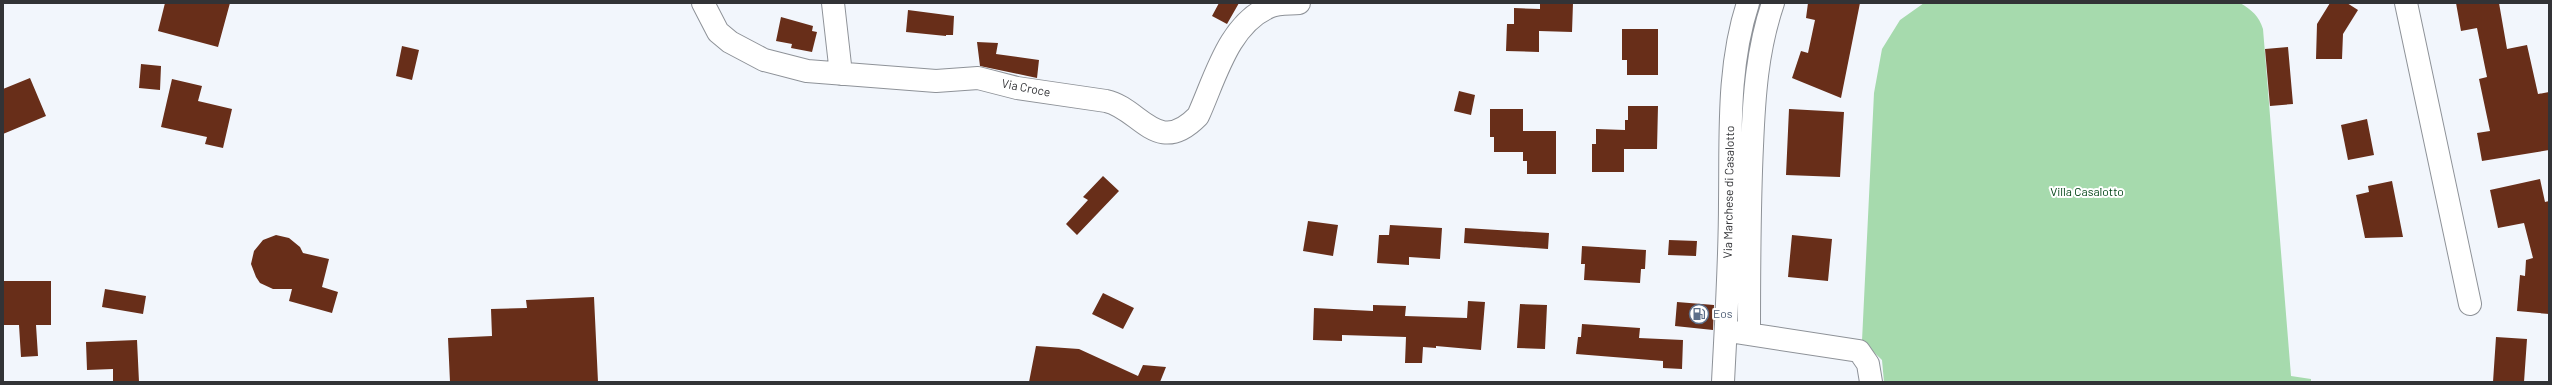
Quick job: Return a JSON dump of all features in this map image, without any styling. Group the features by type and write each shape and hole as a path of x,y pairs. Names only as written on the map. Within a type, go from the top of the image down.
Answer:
{"street":[{"name":"Via Croce","path":"703,3 718,32 730,42 764,60 808,71 841,74 936,81 978,78 1017,88 1116,103 1138,121 1153,130 1165,132 1178,130 1189,125 1198,116 1231,43 1241,27 1270,6 1299,3"},
{"path":"833,3 841,74"},
{"path":"1749,334 1749,228 1754,98 1759,54 1773,3"},
{"path":"2406,3 2470,304"},
{"name":"Via Marchese di Casalotto","path":"1723,382 1730,203 1729,121 1743,5"},
{"path":"1726,330 1859,351 1868,364 1871,382"}],"green space":[{"name":"Villa Casalotto","path":"1924,3 2240,3 2248,8 2259,20 2263,29 2291,376 2311,379 2311,382 1884,382 1882,360 1862,341 1874,93 1882,49 1900,20"}],"building":[{"path":"165,3 230,3 218,47 158,31"},
{"path":"1219,3 1239,3 1227,24 1212,16"},
{"path":"1540,3 1573,3 1572,32 1539,31 1539,52 1506,51 1507,24 1514,24 1514,8 1540,9"},
{"path":"1808,3 1860,3 1841,98 1792,78 1801,51 1808,53 1815,20 1806,18"},
{"path":"2330,3 2347,3 2358,10 2343,34 2342,59 2316,59 2317,24"},
{"path":"2456,3 2499,3 2507,49 2527,45 2538,94 2549,92 2549,150 2482,161 2477,133 2490,131 2479,79 2487,77 2477,28 2461,31"},
{"path":"908,10 954,16 953,35 946,36 906,32"},
{"path":"781,17 813,26 812,31 817,32 812,52 791,48 792,44 776,41"},
{"path":"1622,29 1658,29 1658,75 1627,75 1627,60 1622,60"},
{"path":"977,42 998,43 996,54 1039,60 1037,78 980,66"},
{"path":"402,46 419,50 412,80 396,76"},
{"path":"2288,47 2293,104 2270,106 2265,49"},
{"path":"141,64 161,66 160,90 139,88"},
{"path":"30,78 46,116 3,134 3,89"},
{"path":"172,79 202,86 198,101 232,109 223,148 205,144 207,137 161,127"},
{"path":"1459,91 1475,95 1471,115 1454,111"},
{"path":"1628,106 1658,106 1657,149 1624,149 1624,172 1592,172 1592,144 1596,144 1596,129 1625,130 1625,120 1628,120"},
{"path":"1490,109 1523,109 1523,131 1556,131 1556,174 1527,174 1527,161 1523,161 1523,152 1494,152 1494,137 1490,137"},
{"path":"1789,109 1844,112 1840,177 1786,175"},
{"path":"2367,119 2374,155 2348,160 2341,125"},
{"path":"1103,176 1119,191 1077,235 1066,224 1088,200 1083,197"},
{"path":"2540,179 2545,202 2549,201 2549,314 2517,311 2520,275 2525,276 2526,260 2533,258 2524,223 2498,228 2490,190"},
{"path":"2392,181 2403,237 2365,238 2356,195 2369,192 2368,186"},
{"path":"1308,221 1338,225 1333,256 1303,251"},
{"path":"1390,225 1442,228 1440,259 1409,257 1409,265 1377,263 1379,235 1389,235"},
{"path":"1465,228 1549,233 1548,249 1464,243"},
{"path":"276,235 289,238 300,247 303,253 329,259 322,287 338,292 332,313 289,301 292,289 273,289 260,283 251,264 254,251 263,240"},
{"path":"1792,235 1832,239 1828,281 1788,277"},
{"path":"1669,240 1697,241 1696,256 1668,255"},
{"path":"1582,246 1646,250 1645,269 1641,269 1640,283 1584,280 1585,264 1581,264"},
{"path":"3,281 51,281 51,325 36,325 38,356 21,357 19,325 3,325"},
{"path":"105,289 146,296 143,314 102,307"},
{"path":"1103,293 1134,308 1123,329 1092,314"},
{"path":"594,297 598,382 450,382 448,338 492,336 491,309 527,308 526,300"},
{"path":"1468,301 1485,302 1481,350 1436,346 1436,348 1423,347 1422,363 1405,363 1406,337 1342,335 1342,341 1313,340 1314,308 1373,311 1373,305 1406,306 1405,316 1467,318"},
{"path":"1677,302 1714,305 1713,330 1675,326"},
{"path":"1520,304 1547,305 1545,349 1517,348"},
{"path":"1582,324 1640,328 1639,338 1683,340 1682,369 1663,368 1663,361 1576,354 1578,337 1581,337"},
{"path":"2496,337 2527,339 2524,382 2493,382"},
{"path":"137,340 139,382 113,382 113,369 87,370 86,342"},
{"path":"1036,346 1079,349 1138,376 1143,365 1166,367 1160,382 1029,382"}],"place":[{"name":"Eos","path":"1699,314"}]}
